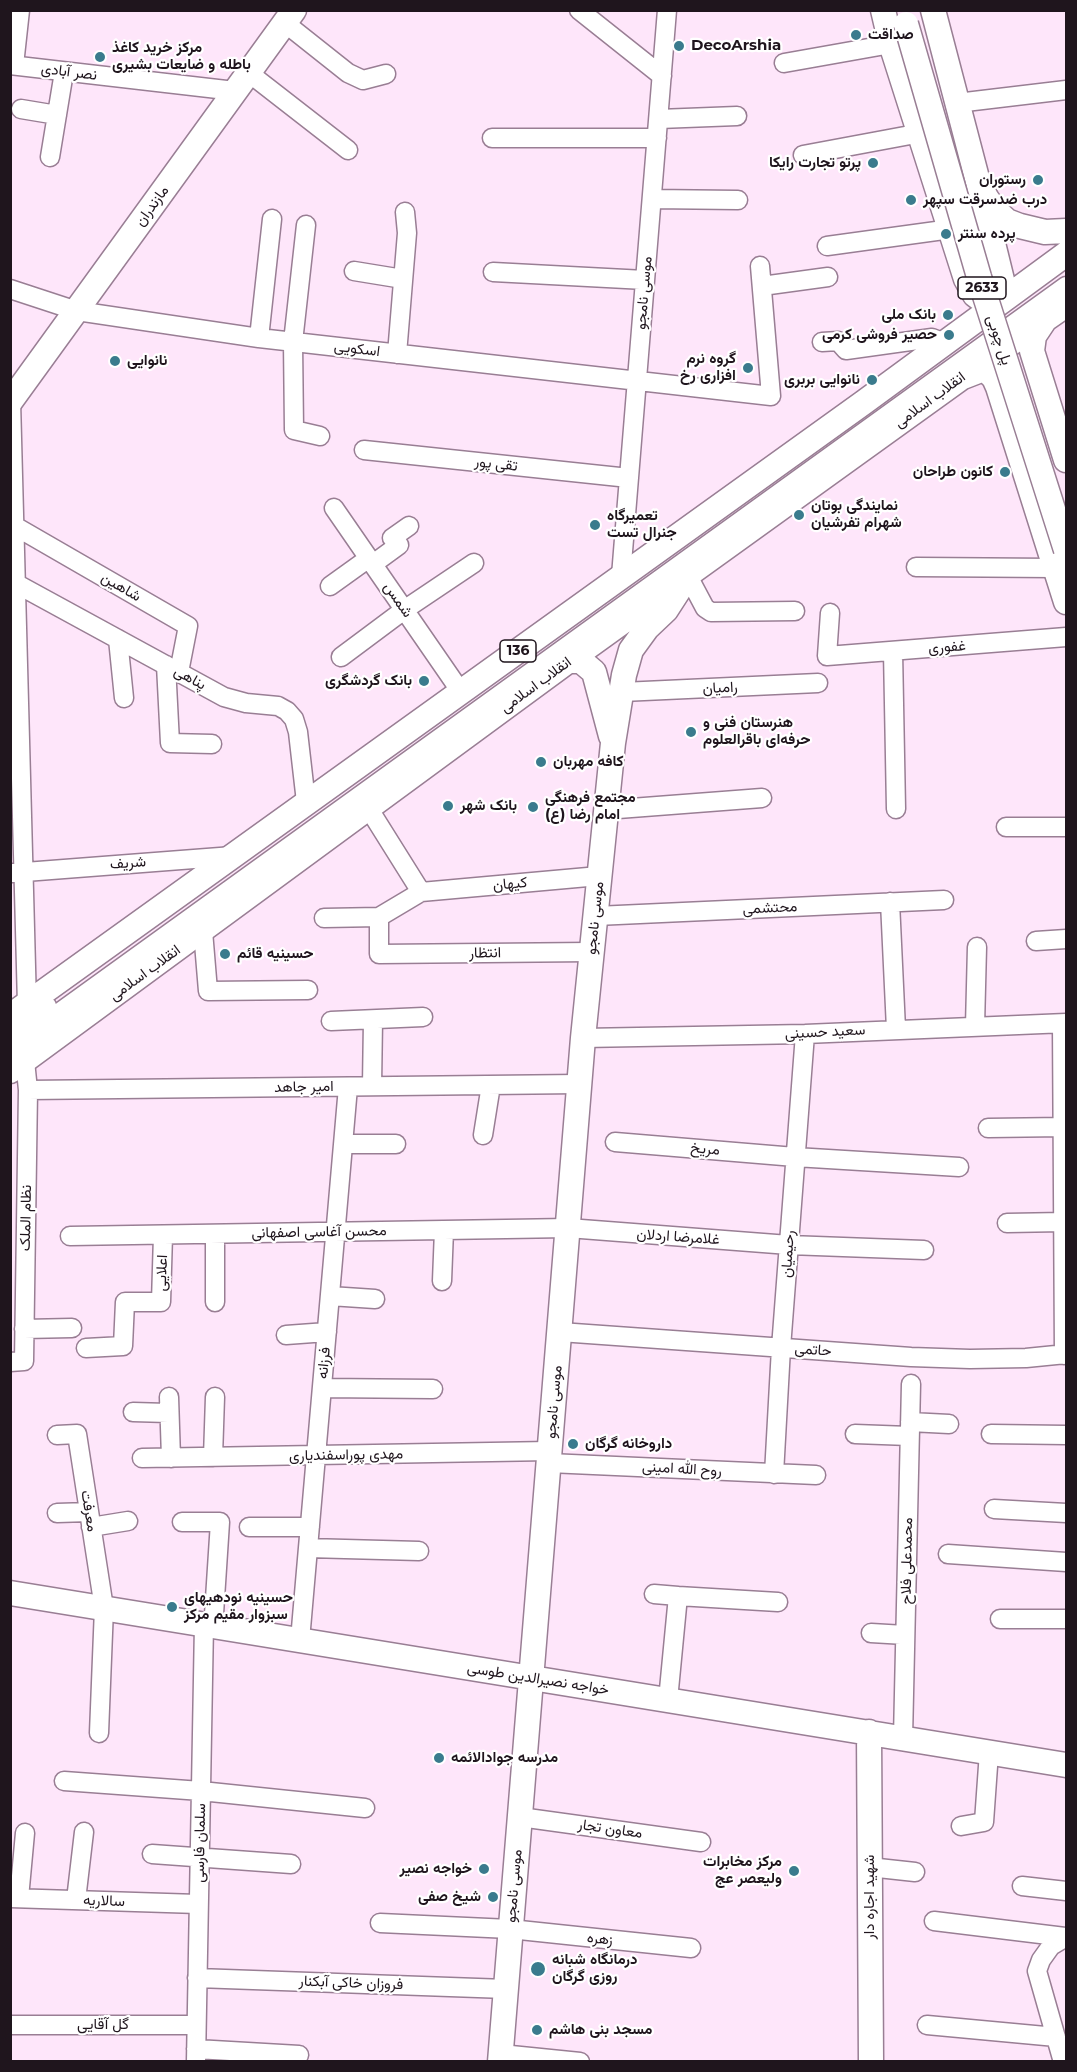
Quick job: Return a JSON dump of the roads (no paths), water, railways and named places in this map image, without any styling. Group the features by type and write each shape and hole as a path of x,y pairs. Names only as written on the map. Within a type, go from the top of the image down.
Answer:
{"main road":[{"path":"884,10 891,44 966,279 975,296 983,301 992,301 1000,294 1003,284 978,182 957,103 916,15"},
{"name":"پل چوبی","path":"916,15 995,284 1066,504"},
{"name":"پل چوبی","path":"916,15 979,277 1060,559"},
{"name":"مازندران","path":"11,402 290,17"},
{"path":"978,182 996,211 1007,220 1032,231 1066,231"},
{"name":"136","path":"19,1011 1066,254"},
{"path":"950,340 965,315 968,300 966,279"},
{"name":"انقلاب اسلامی","path":"15,1060 203,931 568,661 961,378 1056,321 1066,305"},
{"path":"1056,321 1034,336 1032,351 1066,460"},
{"name":"2633","path":"961,378 981,370 987,371 998,387 1005,414 1060,559 1066,602"},
{"path":"1005,414 1003,386 1008,378 1020,374 1030,379 1046,400"},
{"name":"موسی نامجو","path":"500,2058 579,1084 613,743 628,659 636,640 666,610 687,576"},
{"name":"موسی نامجو","path":"568,661 581,661 594,672 613,743"},
{"name":"خواجه نصیرالدین طوسی","path":"10,1593 104,1608 209,1619 300,1640 1066,1765"},
{"name":"شهید اجاره دار","path":"868,1732 871,2061"}],"street":[{"path":"12,65 20,10"},
{"path":"579,10 662,76"},
{"name":"موسی نامجو","path":"621,576 667,10"},
{"path":"290,17 348,73 363,80 386,74"},
{"path":"784,63 891,44"},
{"name":"نصر آبادی","path":"12,65 64,72 242,82"},
{"path":"50,158 64,72"},
{"path":"242,82 348,150"},
{"path":"957,103 1066,90"},
{"path":"21,109 57,115"},
{"path":"659,118 737,116"},
{"path":"803,155 921,133"},
{"path":"492,138 657,138"},
{"path":"652,199 738,200"},
{"path":"398,354 407,233 405,212"},
{"path":"260,338 272,219"},
{"path":"306,225 293,342 294,430 320,436"},
{"path":"826,246 951,229"},
{"path":"760,266 762,286 828,277"},
{"path":"354,272 403,279"},
{"path":"493,272 645,280"},
{"path":"10,1032 1066,273"},
{"name":"اسکویی","path":"10,289 77,311 260,338 771,396 762,286"},
{"path":"15,1060 1066,286"},
{"path":"822,342 838,341 846,350 932,338 950,340"},
{"path":"11,402 19,1011"},
{"name":"تقی پور","path":"364,450 629,478"},
{"name":"شمس","path":"334,508 461,692"},
{"name":"شاهین","path":"13,525 188,626 172,669"},
{"path":"330,586 399,545 392,538 409,526"},
{"path":"916,567 1060,559"},
{"path":"341,657 474,563"},
{"path":"687,576 705,608 711,612 795,611"},
{"name":"پناهی","path":"15,583 232,700 278,706 287,711 294,719 298,732 306,802"},
{"name":"غفوری","path":"830,613 827,656 1066,637"},
{"path":"118,639 124,698"},
{"path":"893,651 896,809"},
{"path":"172,669 170,743 212,744"},
{"name":"رامیان","path":"622,692 818,683"},
{"path":"605,810 762,798"},
{"path":"369,809 421,892"},
{"path":"1006,827 1066,827"},
{"name":"شریف","path":"16,872 233,856"},
{"name":"کیهان","path":"324,918 379,917 421,892 599,876"},
{"name":"محتشمی","path":"596,916 944,900"},
{"path":"890,902 896,1029"},
{"name":"انتظار","path":"379,917 379,954 591,952"},
{"path":"203,931 208,991 308,990"},
{"path":"1036,941 1066,939"},
{"path":"975,1026 977,947"},
{"path":"331,1021 423,1017"},
{"path":"372,1086 373,1020"},
{"path":"1064,1024 1065,1354"},
{"name":"سعید حسینی","path":"583,1038 804,1034 1064,1024"},
{"name":"رحیمیان","path":"774,1474 804,1034"},
{"name":"نظام الملک","path":"10,1362 24,1361 28,1090 15,1060"},
{"name":"امیر جاهد","path":"28,1090 579,1084"},
{"path":"483,1135 491,1085"},
{"name":"فرزانه","path":"300,1640 348,1087"},
{"path":"988,1128 1063,1127"},
{"name":"مریخ","path":"615,1142 795,1157 959,1167"},
{"path":"343,1144 396,1144"},
{"path":"1007,1223 1063,1222"},
{"name":"محسن آغاسی اصفهانی","path":"70,1236 568,1228"},
{"name":"غلامرضا اردلان","path":"568,1228 789,1245 924,1250"},
{"path":"442,1281 444,1230"},
{"path":"215,1234 215,1302"},
{"name":"اعلایی","path":"86,1348 123,1346 125,1302 161,1302 163,1235"},
{"path":"330,1296 375,1299"},
{"path":"24,1329 72,1328"},
{"path":"285,1335 327,1332"},
{"name":"حاتمی","path":"560,1332 970,1359 1026,1358 1065,1354"},
{"name":"محمدعلی فلاح","path":"903,1738 911,1384"},
{"path":"322,1388 433,1389"},
{"path":"213,1457 215,1397"},
{"path":"133,1412 169,1405 171,1458"},
{"path":"855,1434 950,1424"},
{"name":"معرفت","path":"57,1435 77,1434 104,1608 99,1733"},
{"path":"991,1434 1066,1435"},
{"name":"مهدی پوراسفندیاری","path":"142,1458 316,1455 549,1457"},
{"name":"روح الله امینی","path":"549,1457 774,1474 816,1474"},
{"path":"994,1509 1066,1514"},
{"path":"57,1513 90,1520 128,1521"},
{"name":"سلمان فارسی","path":"182,1522 220,1522 209,1619 201,1791 196,2055"},
{"path":"249,1527 310,1527"},
{"path":"308,1548 419,1551"},
{"path":"948,1554 1066,1563"},
{"path":"654,1594 778,1602"},
{"path":"668,1700 678,1596"},
{"path":"1000,1618 1066,1619"},
{"path":"871,1633 906,1635"},
{"path":"961,1826 984,1822 989,1752"},
{"path":"64,1781 201,1791 365,1808"},
{"name":"معاون تجار","path":"520,1817 701,1842"},
{"path":"76,1900 84,1832"},
{"path":"15,1898 25,1833"},
{"path":"152,1854 291,1864"},
{"path":"869,1867 915,1872"},
{"path":"1022,1886 1066,1892"},
{"name":"سالاریه","path":"15,1898 198,1904"},
{"path":"934,1921 1066,1937"},
{"name":"زهره","path":"380,1923 510,1929 691,1948"},
{"path":"1063,2061 1037,1971 1041,1960 1051,1946 1066,1937"},
{"name":"فروزان خاکی آبکنار","path":"197,1978 506,1989"},
{"name":"گل آقایی","path":"10,2025 196,2025"},
{"path":"927,2025 1056,2037"},
{"path":"196,2055 299,2055"},
{"path":"500,2058 580,2061"}],"place":[{"name":"صداقت","path":"856,35"},
{"name":"DecoArshia","path":"679,46"},
{"name":"مرکز خرید کاغذ باطله و ضایعات بشیری","path":"100,57"},
{"name":"پرتو تجارت رایکا","path":"873,163"},
{"name":"رستوران","path":"1038,180"},
{"name":"درب ضدسرقت سپهر","path":"911,200"},
{"name":"پرده سنتر","path":"946,234"},
{"name":"بانک ملی","path":"948,315"},
{"name":"حصیر فروشی کرمی","path":"949,335"},
{"name":"نانوایی","path":"115,361"},
{"name":"گروه نرم افزاری رخ","path":"748,368"},
{"name":"نانوایی بربری","path":"872,380"},
{"name":"کانون طراحان","path":"1005,472"},
{"name":"نمایندگی بوتان شهرام تفرشیان","path":"799,515"},
{"name":"تعمیرگاه جنرال تست","path":"595,525"},
{"name":"بانک گردشگری","path":"424,681"},
{"name":"هنرستان فنی و حرفه‌ای باقرالعلوم","path":"691,732"},
{"name":"کافه مهربان","path":"541,762"},
{"name":"بانک شهر","path":"448,806"},
{"name":"مجتمع فرهنگی امام رضا (ع)","path":"533,807"},
{"name":"حسینیه قائم","path":"225,954"},
{"name":"داروخانه گرگان","path":"573,1444"},
{"name":"حسینیه نودهیهای سبزوار مقیم مرکز","path":"172,1607"},
{"name":"مدرسه جوادالائمه","path":"439,1758"},
{"name":"خواجه نصیر","path":"484,1869"},
{"name":"مرکز مخابرات ولیعصر عج","path":"794,1871"},
{"name":"شیخ صفی","path":"493,1897"},
{"name":"درمانگاه شبانه روزی گرگان","path":"538,1969"},
{"name":"مسجد بنی هاشم","path":"537,2030"}]}
